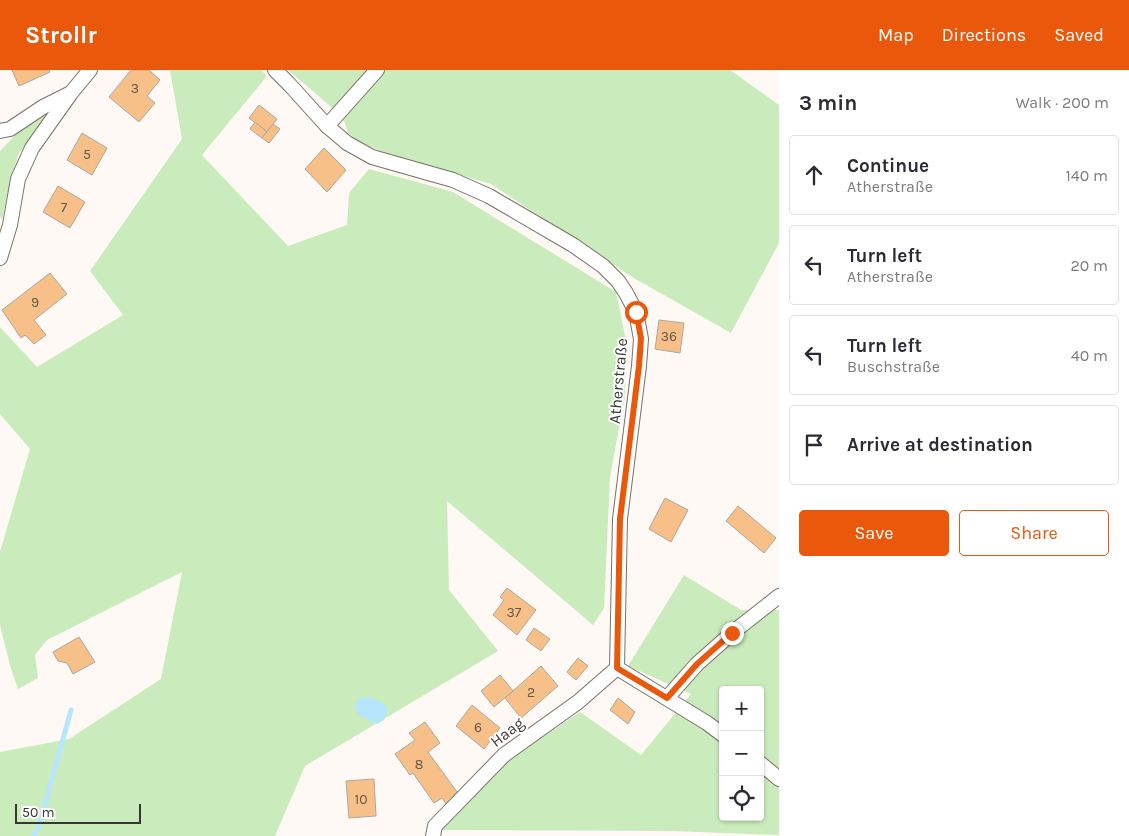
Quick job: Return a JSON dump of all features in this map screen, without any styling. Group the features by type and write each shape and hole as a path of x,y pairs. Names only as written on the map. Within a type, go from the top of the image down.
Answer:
{"street":[{"path":"0,258 10,225 18,179 28,155 71,93 90,70"},
{"name":"Atherstraße","path":"275,70 327,126 347,143 372,157 452,180 489,196 573,245 603,266 618,281 626,293 636,312 641,338 620,519 617,668"},
{"path":"327,126 377,70"},
{"path":"0,131 10,129 43,107 71,93"},
{"path":"667,698 697,664 732,633 779,596"},
{"path":"617,668 719,731"},
{"name":"Haag","path":"433,836 436,826 504,755 578,702 617,668"},
{"path":"764,766 779,779"}],"green space":[{"path":"170,70 261,70 267,76 202,155 288,246 347,225 349,193 369,169 453,192 616,292 626,340 625,397 610,477 604,608 593,625 447,501 449,590 498,651 305,766 275,836 0,836 0,752 69,739 161,679 182,572 47,640 35,655 38,678 18,689 0,625 0,552 30,449 0,414 0,327 37,367 123,315 90,271 182,139"},
{"path":"288,70 730,70 779,105 779,243 731,333 632,277 491,184 386,153 359,142 348,133 345,123 329,105"},
{"path":"45,116 18,155 2,220 0,216 0,151 17,133 30,123"},
{"path":"684,575 741,610 779,610 779,835 672,831 440,830 507,761 580,712 641,755 691,694 628,666"}],"water":[{"path":"370,697 385,704 388,710 384,720 377,724 357,714 355,703 359,698"}],"building":[{"path":"12,70 49,70 50,72 19,86"},
{"path":"131,70 149,70 160,80 147,96 155,103 139,122 109,97"},
{"path":"259,105 277,119 267,132 249,118"},
{"path":"255,122 267,132 262,138 250,129"},
{"path":"273,124 280,129 269,143 262,138"},
{"path":"82,133 107,148 92,175 67,160"},
{"path":"324,148 346,170 327,192 305,169"},
{"path":"58,186 85,202 70,228 43,212"},
{"path":"50,273 67,294 34,320 46,335 34,344 25,335 21,338 2,310"},
{"path":"659,320 684,323 680,353 655,349"},
{"path":"665,498 688,510 671,542 649,529"},
{"path":"738,506 776,538 764,553 726,521"},
{"path":"507,588 536,610 517,635 493,615 504,600 500,597"},
{"path":"534,628 550,639 541,651 526,640"},
{"path":"79,637 95,662 73,674 67,663 58,661 53,652"},
{"path":"578,658 588,666 576,680 567,672"},
{"path":"541,666 558,686 521,718 505,698"},
{"path":"500,675 513,691 494,707 481,691"},
{"path":"618,698 635,712 628,724 610,710"},
{"path":"472,705 500,728 484,749 456,726"},
{"path":"425,722 440,743 428,752 460,796 447,805 442,798 434,803 413,773 410,775 395,754 415,740 409,733"},
{"path":"374,779 376,816 349,818 346,781"}],"waterway":[{"path":"34,836 39,826 71,710"}],"route":[{"path":"636,312 641,338 620,519 617,668 667,698 697,664 732,633"}]}
